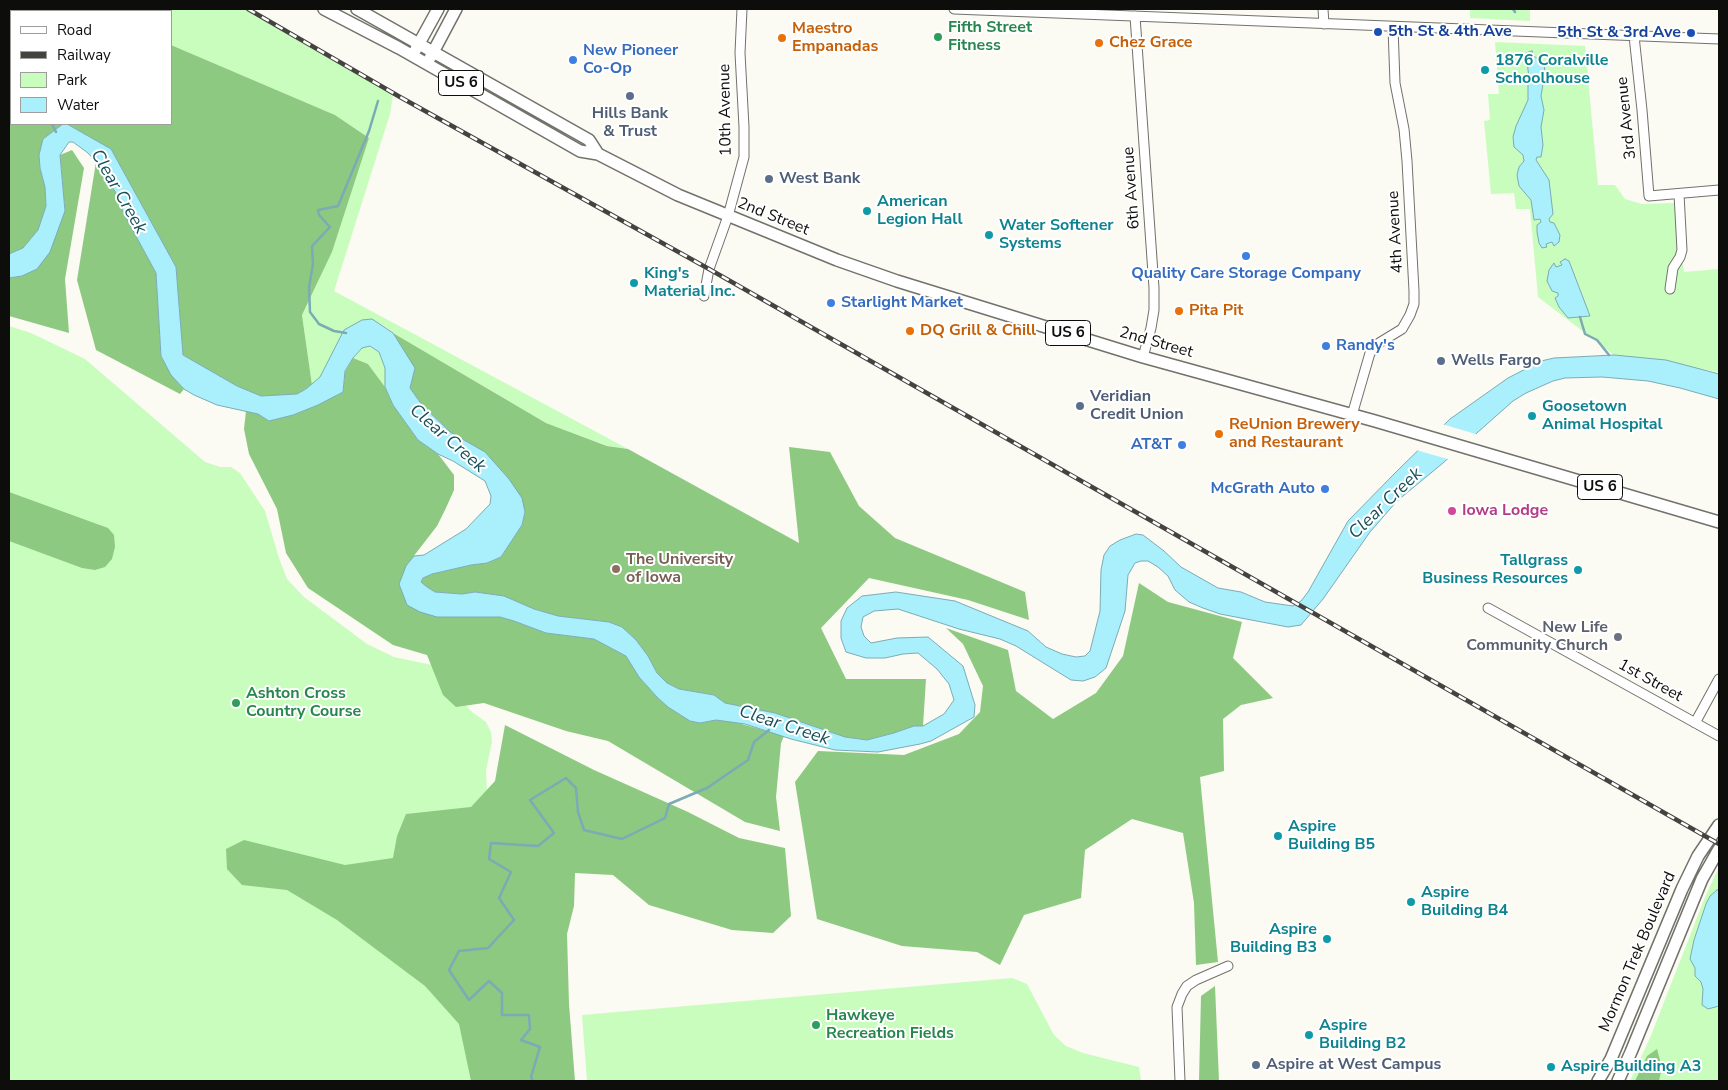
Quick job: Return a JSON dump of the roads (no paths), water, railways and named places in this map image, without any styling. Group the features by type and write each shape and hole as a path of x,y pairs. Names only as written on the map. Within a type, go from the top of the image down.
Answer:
{"main road":[{"name":"2nd Street","path":"324,9 427,64 580,151 598,154 670,191 837,260 891,279 1143,357 1482,452 1719,522"},
{"name":"2nd Street","path":"357,9 589,140 598,154"},
{"path":"412,56 438,9"},
{"path":"427,64 456,9"},
{"name":"Mormon Trek Boulevard","path":"1598,1081 1611,1059 1682,888 1698,856 1719,825"},
{"name":"Mormon Trek Boulevard","path":"1618,1081 1632,1052 1702,879 1719,849"}],"street":[{"name":"10th Avenue","path":"704,296 709,269 728,216 744,157 740,42 742,9"},
{"path":"956,9 1061,11 1135,16 1165,13 1324,24 1719,39"},
{"path":"1323,9 1324,24"},
{"name":"6th Avenue","path":"1135,16 1154,288 1154,310 1143,357"},
{"name":"4th Avenue","path":"1352,415 1370,353 1379,343 1402,328 1414,304 1407,161 1404,130 1395,83 1393,27"},
{"name":"3rd Avenue","path":"1634,36 1649,196 1679,194"},
{"path":"1670,289 1673,268 1682,250 1679,194 1719,190"},
{"name":"1st Street","path":"1488,608 1719,736"},
{"path":"1694,723 1719,679"},
{"path":"1180,1081 1177,1007 1182,994 1187,986 1196,980 1228,966"}],"water":[{"path":"1532,51 1534,56 1544,64 1545,72 1541,96 1544,110 1541,127 1543,145 1541,157 1537,157 1536,160 1549,180 1553,214 1549,219 1550,222 1554,223 1560,235 1559,242 1554,246 1552,242 1546,244 1547,247 1542,248 1537,232 1537,225 1541,222 1540,219 1534,220 1531,200 1519,186 1517,175 1519,167 1524,161 1523,155 1514,147 1513,137 1528,100 1529,78 1526,53"},
{"name":"Clear Creek","path":"62,125 69,125 111,149 176,267 183,355 237,386 261,396 297,394 320,377 344,330 362,320 372,319 393,333 415,368 410,388 422,405 450,432 485,452 509,479 522,498 525,512 522,525 501,557 487,563 432,574 423,578 421,582 427,587 435,592 462,594 475,592 504,596 534,609 558,616 609,622 622,627 636,640 648,656 657,673 667,683 679,689 714,695 725,703 775,713 845,737 867,740 914,726 923,726 944,714 954,700 949,684 937,669 918,653 885,658 866,658 846,652 841,638 841,621 847,608 862,596 896,592 955,601 1028,631 1046,647 1062,654 1076,657 1085,656 1090,651 1100,611 1101,570 1104,555 1110,546 1136,534 1143,535 1181,567 1218,588 1241,592 1265,602 1293,606 1301,601 1308,592 1348,521 1395,473 1450,419 1508,378 1541,361 1554,358 1614,355 1666,360 1719,374 1719,399 1648,381 1602,377 1565,378 1553,381 1526,393 1513,401 1397,501 1370,532 1323,599 1301,625 1288,627 1220,614 1203,608 1189,602 1175,590 1168,576 1158,567 1148,561 1135,563 1128,575 1125,611 1106,668 1095,677 1083,681 1071,680 1016,646 1000,639 959,629 898,609 874,611 863,617 861,627 864,636 871,643 897,638 928,637 963,666 975,705 974,717 931,741 920,744 878,752 835,750 791,739 745,724 716,720 700,723 690,721 668,707 657,697 639,677 626,656 594,639 546,633 500,617 437,617 420,612 407,605 399,584 406,566 414,556 424,555 466,529 490,504 491,496 485,481 438,454 418,440 393,405 385,387 385,368 379,352 370,346 362,348 345,371 343,392 293,415 269,421 258,414 217,405 184,389 171,375 161,356 156,273 124,214 116,193 96,162 88,153 73,142 69,142 60,155 65,211 50,252 37,269 22,276 9,278 9,254 23,248 38,230 46,206 45,187 39,155 43,139"},
{"path":"1565,259 1569,261 1590,316 1568,318 1559,307 1555,298 1558,296 1558,293 1552,291 1547,281 1549,270 1554,263 1556,267 1562,265 1560,262"},
{"path":"1719,890 1719,1006 1708,1009 1702,1005 1703,989 1701,982 1695,976 1695,968 1690,959 1706,904 1710,896"}],"waterway":[{"path":"346,333 334,331 319,324 310,312 309,287 313,264 312,246 330,227 319,215 318,210 338,206 369,131 378,101"},
{"path":"52,125 56,132"},
{"path":"1580,317 1585,334 1597,340 1609,355"},
{"name":"Clear Creek","path":"533,1081 531,1077 540,1047 521,1040 530,1029 529,1015 502,1015 502,993 489,981 469,1000 449,970 459,951 488,948 514,920 499,898 511,872 489,859 491,843 538,846 554,833 530,800 566,778 576,788 578,812 584,830 622,839 665,818 669,804 707,788 748,760 754,742 769,730"}],"railway":[{"path":"248,9 1719,844"}],"place":[{"name":"5th St & 4th Ave","path":"1378,32"},
{"name":"5th St & 3rd Ave","path":"1691,33"},
{"name":"Fifth Street Fitness","path":"938,37"},
{"name":"Maestro Empanadas","path":"782,38"},
{"name":"Chez Grace","path":"1099,43"},
{"name":"New Pioneer Co-Op","path":"573,60"},
{"name":"1876 Coralville Schoolhouse","path":"1485,70"},
{"name":"Hills Bank & Trust","path":"630,96"},
{"name":"West Bank","path":"769,179"},
{"name":"American Legion Hall","path":"867,211"},
{"name":"Water Softener Systems","path":"989,235"},
{"name":"Quality Care Storage Company","path":"1246,256"},
{"name":"King's Material Inc.","path":"634,283"},
{"name":"Starlight Market","path":"831,303"},
{"name":"Pita Pit","path":"1179,311"},
{"name":"DQ Grill & Chill","path":"910,331"},
{"name":"Randy's","path":"1326,346"},
{"name":"Wells Fargo","path":"1441,361"},
{"name":"Veridian Credit Union","path":"1080,406"},
{"name":"Goosetown Animal Hospital","path":"1532,416"},
{"name":"ReUnion Brewery and Restaurant","path":"1219,434"},
{"name":"AT&T","path":"1182,445"},
{"name":"McGrath Auto","path":"1325,489"},
{"name":"Iowa Lodge","path":"1452,511"},
{"name":"The University of Iowa","path":"616,569"},
{"name":"Tallgrass Business Resources","path":"1578,570"},
{"name":"New Life Community Church","path":"1618,637"},
{"name":"Ashton Cross Country Course","path":"236,703"},
{"name":"Aspire Building B5","path":"1278,836"},
{"name":"Aspire Building B4","path":"1411,902"},
{"name":"Aspire Building B3","path":"1327,939"},
{"name":"Hawkeye Recreation Fields","path":"816,1025"},
{"name":"Aspire Building B2","path":"1309,1035"},
{"name":"Aspire at West Campus","path":"1256,1065"},
{"name":"Aspire Building A3","path":"1551,1067"}]}
